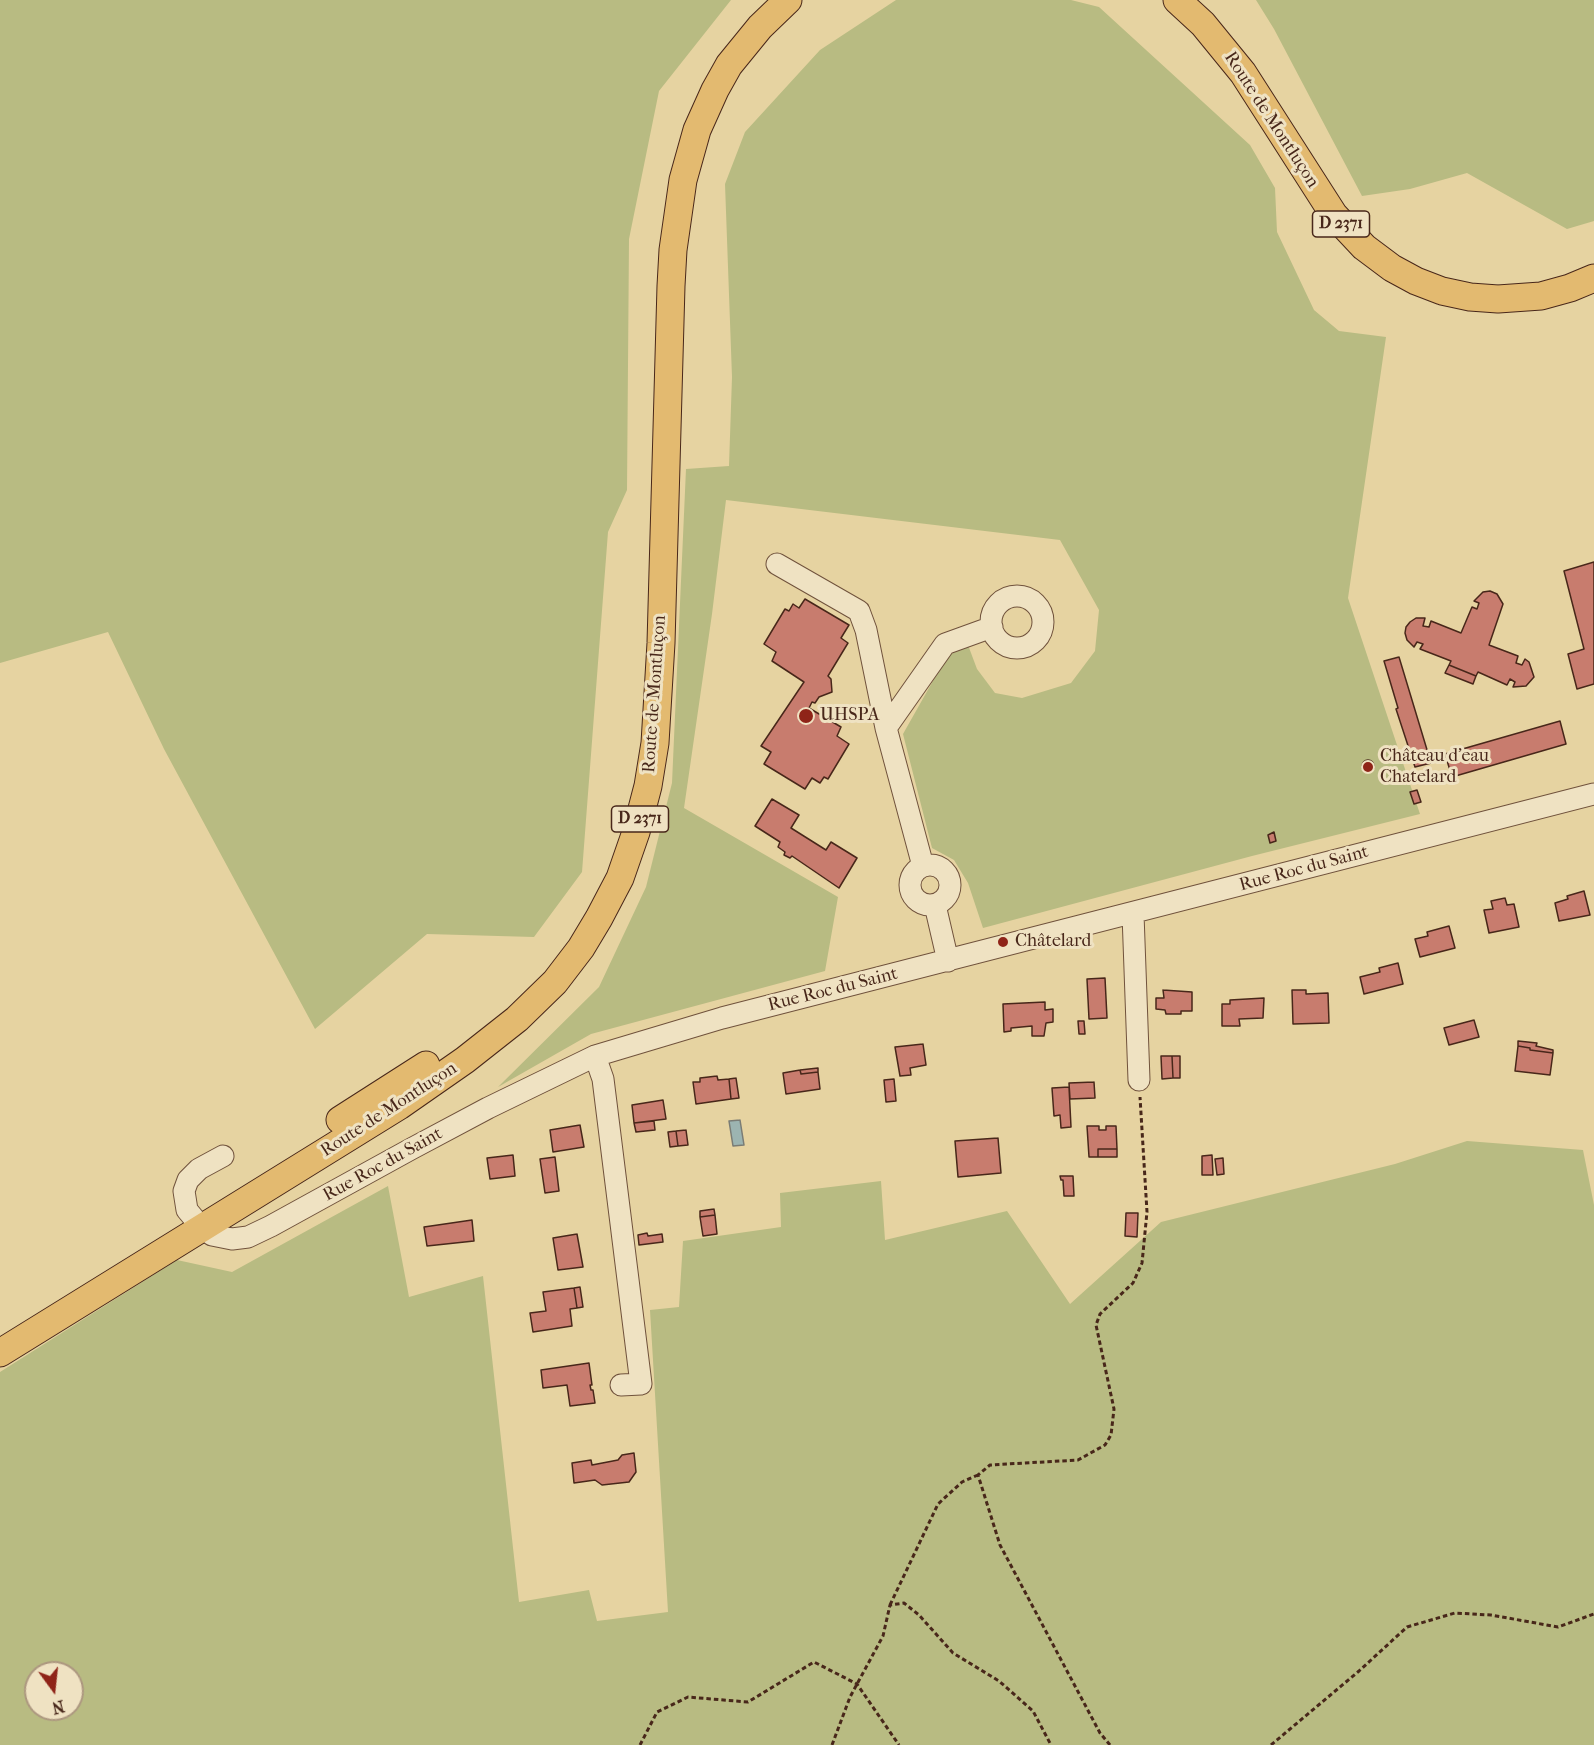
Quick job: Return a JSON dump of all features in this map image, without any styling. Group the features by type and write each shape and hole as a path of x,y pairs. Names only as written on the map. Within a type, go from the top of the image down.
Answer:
{"main road":[{"name":"Route de Montluçon","path":"0,1353 428,1064 506,1007 555,958 574,933 604,881 626,823 639,767 644,732 660,269 671,180 683,134 709,76 718,60 745,26 771,0"},
{"name":"Route de Montluçon","path":"0,1337 399,1106 451,1071 496,1037 555,982 580,948 612,897 639,823 655,742 661,643 671,286 674,240 683,180 697,130 729,65 760,27 788,0"},
{"name":"Route de Montluçon","path":"1177,0 1203,24 1243,72 1334,215 1364,247 1392,268 1416,281 1443,291 1491,299 1541,296 1594,278"},
{"name":"Route de Montluçon","path":"1196,0 1227,32 1257,72 1343,206 1366,231 1393,253 1418,268 1444,279 1488,286 1508,287 1542,283 1594,265"}],"street":[{"path":"777,564 859,611 866,630 886,728 923,866"},
{"path":"886,728 945,644 992,627"},
{"name":"Rue Roc du Saint","path":"196,1222 212,1235 226,1239 239,1239 255,1234 411,1149 594,1056 694,1026 1594,794"},
{"path":"923,866 942,868 950,879 950,892 946,898 935,905 928,906 916,900 910,888 912,875 923,866"},
{"path":"935,905 948,961"},
{"path":"1133,914 1139,1080"},
{"path":"594,1056 603,1079 640,1384 621,1385"},
{"path":"196,1222 184,1197 188,1180 199,1168 223,1156"}],"path":[{"path":"832,1745 850,1697 883,1636 890,1605 938,1504 962,1482 978,1475 990,1465 1078,1460 1105,1445 1111,1435 1114,1409 1096,1325 1100,1314 1133,1283 1142,1263 1147,1212 1139,1080"},
{"path":"978,1475 1000,1545 1100,1734 1110,1745"},
{"path":"890,1605 904,1603 953,1653 999,1681 1032,1712 1051,1745"},
{"path":"1271,1745 1407,1627 1455,1613 1491,1615 1558,1627 1594,1614"},
{"path":"640,1745 657,1712 688,1697 748,1702 814,1662 857,1684 898,1745"}],"green space":[{"path":"0,0 731,0 659,91 629,239 627,490 608,532 582,872 534,937 427,934 315,1029 164,749 108,632 0,663"},
{"path":"896,0 1071,0 1099,7 1250,145 1275,188 1277,232 1314,310 1339,331 1386,337 1348,598 1420,814 983,928 968,883 954,860 932,848 903,734 947,656 968,645 977,669 995,693 1022,698 1071,683 1095,651 1099,610 1060,540 726,500 684,808 838,897 825,971 591,1034 498,1087 599,987 646,887 672,783 686,469 729,466 732,377 725,184 745,132 820,50"},
{"path":"1256,0 1594,0 1594,221 1567,229 1467,173 1410,189 1362,196 1274,29"},
{"path":"1467,1141 1583,1150 1594,1205 1594,1745 0,1745 0,1372 177,1260 232,1272 388,1186 409,1297 483,1276 519,1602 589,1590 597,1621 668,1612 650,1310 679,1307 683,1241 781,1227 780,1193 881,1181 885,1240 1007,1211 1070,1304 1161,1222 1395,1164"}],"water":[{"path":"740,1120 744,1145 733,1146 729,1121"}],"building":[{"path":"1594,562 1594,684 1577,689 1568,654 1584,649 1564,571"},
{"path":"1490,591 1497,594 1503,604 1489,645 1518,656 1516,663 1522,665 1525,659 1529,662 1534,677 1526,686 1513,687 1515,682 1510,679 1507,685 1478,672 1476,676 1449,665 1451,661 1420,649 1423,644 1417,642 1414,647 1407,640 1406,627 1416,618 1425,618 1423,626 1429,627 1431,621 1461,633 1472,607 1477,609 1479,603 1474,601 1483,592"},
{"path":"805,599 849,625 841,638 848,643 828,676 831,679 832,692 819,697 815,703 812,702 809,708 841,727 837,736 849,744 828,779 824,777 820,783 812,778 805,789 764,764 771,752 761,746 804,682 772,661 776,652 764,644 785,609 789,611 793,604 799,608"},
{"path":"1399,657 1431,763 1415,767 1396,709 1398,708 1384,661"},
{"path":"1449,665 1476,676 1473,684 1445,673"},
{"path":"1560,721 1566,744 1452,777 1445,754"},
{"name":"Château d'eau Chatelard","path":"1370,760 1374,766 1370,772 1366,772 1362,764"},
{"path":"1417,790 1421,802 1414,804 1410,792"},
{"path":"772,799 799,815 791,828 826,850 831,842 857,858 839,888 792,856 790,858 784,855 785,852 778,847 780,842 755,826"},
{"path":"1274,832 1276,841 1270,843 1268,835"},
{"path":"1584,891 1590,915 1559,921 1555,903 1568,899 1567,896"},
{"path":"1505,898 1507,905 1514,904 1519,927 1489,933 1484,910 1493,909 1491,901"},
{"path":"1449,926 1455,948 1420,957 1415,939 1428,936 1427,932"},
{"path":"1398,963 1403,984 1364,994 1360,977 1380,972 1379,968"},
{"path":"1105,978 1107,1018 1089,1019 1087,979"},
{"path":"1163,990 1192,992 1192,1011 1166,1014 1165,1010 1156,1009 1156,998 1164,998"},
{"path":"1292,990 1306,990 1306,994 1328,993 1329,1023 1293,1024"},
{"path":"1264,998 1263,1018 1239,1019 1240,1026 1222,1026 1222,1004 1230,1004 1230,1000"},
{"path":"1045,1002 1045,1010 1053,1009 1053,1022 1046,1023 1044,1036 1032,1036 1032,1026 1011,1028 1011,1031 1004,1032 1003,1004"},
{"path":"1474,1020 1479,1037 1449,1045 1444,1028"},
{"path":"1078,1021 1084,1021 1085,1034 1079,1034"},
{"path":"1518,1041 1537,1043 1536,1046 1553,1050 1553,1053 1518,1046"},
{"path":"923,1044 926,1065 910,1068 911,1075 900,1076 895,1047"},
{"path":"1518,1046 1553,1053 1550,1075 1515,1071"},
{"path":"1161,1056 1172,1056 1173,1078 1162,1079"},
{"path":"1172,1056 1180,1056 1180,1078 1173,1078"},
{"path":"818,1068 818,1072 801,1074 800,1070"},
{"path":"800,1070 801,1074 818,1072 820,1089 786,1094 783,1073"},
{"path":"717,1076 718,1080 729,1079 731,1099 696,1104 693,1082 700,1082 700,1078"},
{"path":"736,1078 739,1098 731,1099 729,1079"},
{"path":"894,1079 896,1101 886,1102 884,1080"},
{"path":"1094,1082 1095,1098 1070,1099 1069,1083"},
{"path":"1069,1087 1071,1127 1061,1128 1060,1115 1054,1116 1052,1088"},
{"path":"663,1100 666,1119 634,1123 632,1105"},
{"path":"654,1121 655,1130 636,1132 634,1123"},
{"path":"580,1125 584,1147 553,1152 550,1130"},
{"path":"1087,1126 1099,1126 1099,1130 1106,1130 1106,1126 1116,1126 1117,1149 1098,1149 1098,1157 1089,1157"},
{"path":"686,1130 688,1145 678,1146 676,1131"},
{"path":"676,1131 678,1146 670,1147 668,1132"},
{"path":"998,1138 1001,1173 958,1177 955,1141"},
{"path":"1098,1149 1117,1149 1117,1157 1098,1157"},
{"path":"513,1155 515,1176 490,1179 487,1158"},
{"path":"1212,1155 1213,1175 1202,1175 1202,1156"},
{"path":"555,1157 559,1191 545,1193 540,1159"},
{"path":"1223,1158 1224,1174 1217,1175 1215,1159"},
{"path":"1060,1176 1073,1176 1074,1196 1064,1196 1063,1180"},
{"path":"714,1209 715,1215 700,1217 700,1211"},
{"path":"1126,1213 1138,1213 1137,1237 1125,1236"},
{"path":"715,1215 717,1234 703,1236 700,1217"},
{"path":"472,1220 474,1241 427,1246 424,1227"},
{"path":"647,1233 648,1236 662,1234 663,1242 639,1245 638,1235"},
{"path":"577,1234 583,1267 558,1270 553,1238"},
{"path":"580,1287 583,1307 577,1308 574,1288"},
{"path":"574,1288 577,1308 570,1309 572,1326 533,1332 530,1313 546,1311 543,1292"},
{"path":"589,1363 592,1385 590,1385 595,1403 570,1406 567,1385 543,1388 541,1370"},
{"path":"634,1453 636,1472 629,1482 602,1485 595,1480 574,1483 572,1463 591,1460 592,1465 618,1460 622,1455"}],"place":[{"name":"UHSPA","path":"806,716"},
{"name":"Château d'eau Chatelard","path":"1368,767"},
{"name":"Châtelard","path":"1003,942"}]}
